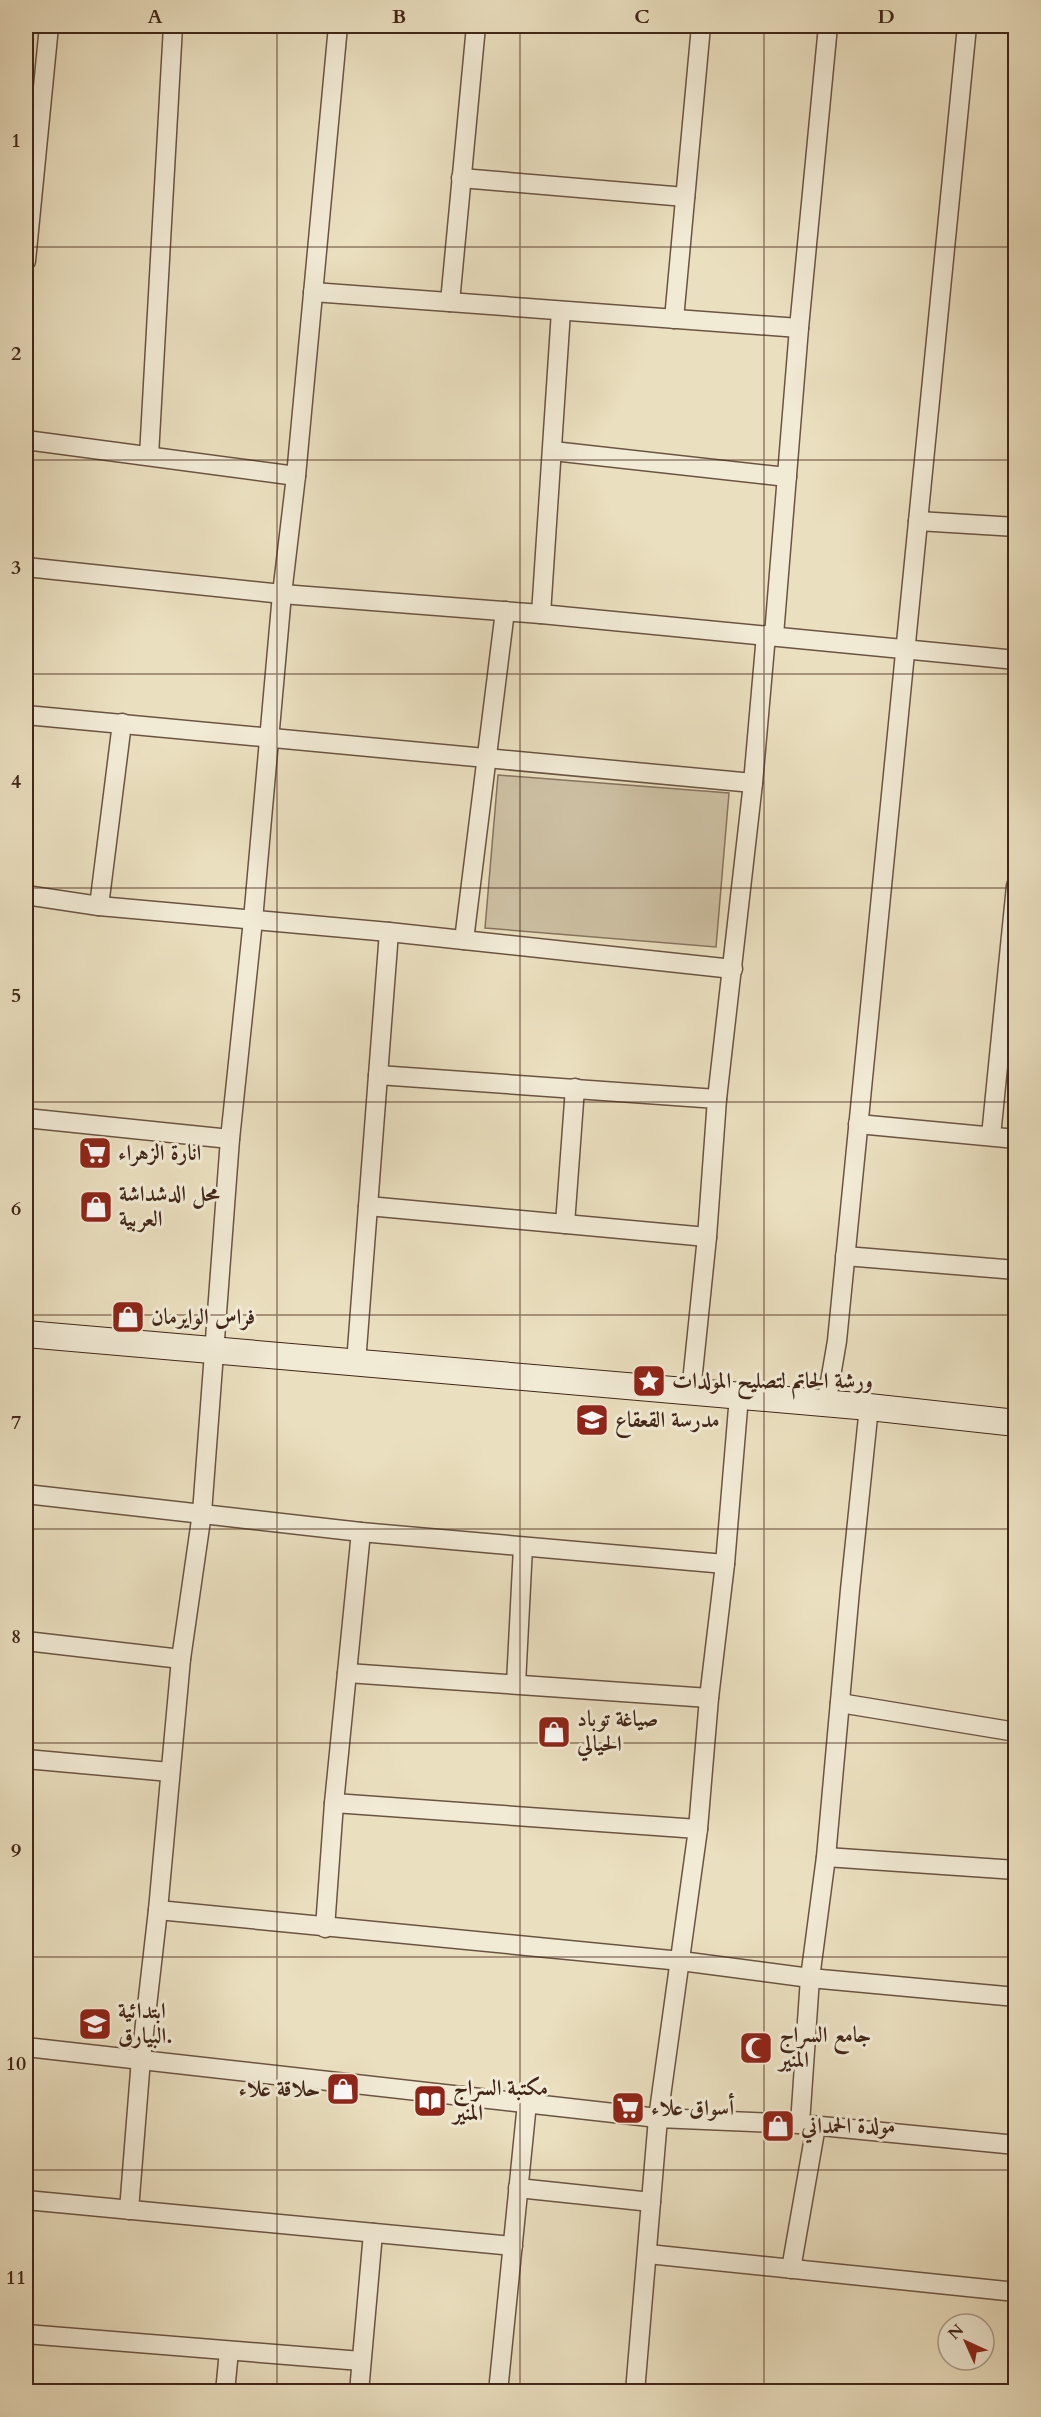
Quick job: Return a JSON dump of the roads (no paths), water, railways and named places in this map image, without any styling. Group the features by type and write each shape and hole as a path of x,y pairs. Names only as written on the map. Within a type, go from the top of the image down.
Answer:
{"street":[{"path":"26,261 50,26"},
{"path":"149,456 173,26"},
{"path":"129,2210 141,2059 158,1910 181,1659 202,1513 230,1139 338,26"},
{"path":"450,302 476,26"},
{"path":"674,319 697,26"},
{"path":"691,1392 707,1237 717,1099 787,477 828,26"},
{"path":"826,1405 837,1341 968,26"},
{"path":"462,178 685,197"},
{"path":"313,292 799,328"},
{"path":"541,614 561,311"},
{"path":"26,440 296,476"},
{"path":"553,451 787,477"},
{"path":"918,521 1016,527"},
{"path":"26,567 282,594 541,614 1016,660"},
{"path":"464,940 505,611"},
{"path":"26,715 753,783"},
{"path":"99,906 122,723"},
{"path":"991,1136 1010,1000 1015,893"},
{"path":"26,895 99,906 389,932 733,969"},
{"path":"356,1363 389,932"},
{"path":"378,1075 717,1099"},
{"path":"565,1224 575,1088"},
{"path":"26,1118 230,1139"},
{"path":"858,1124 1016,1139"},
{"path":"368,1206 707,1237"},
{"path":"845,1256 1016,1270"},
{"path":"26,1334 869,1407 1016,1423"},
{"path":"635,2391 658,2118 698,1829 709,1698 725,1564 739,1396"},
{"path":"791,2269 808,2125 810,1978 826,1857 869,1407"},
{"path":"26,1494 360,1532 725,1564"},
{"path":"325,1928 334,1803 360,1532"},
{"path":"516,1684 523,1547"},
{"path":"26,1641 181,1659"},
{"path":"347,1673 709,1698"},
{"path":"840,1702 1015,1730"},
{"path":"26,1759 170,1772"},
{"path":"334,1803 698,1829"},
{"path":"826,1857 1016,1870"},
{"path":"158,1910 681,1961 810,1978 1016,1997"},
{"path":"26,2047 658,2118 808,2125 1016,2145"},
{"path":"498,2391 527,2103"},
{"path":"518,2188 651,2202"},
{"path":"26,2200 513,2246"},
{"path":"358,2391 373,2233"},
{"path":"648,2254 1016,2292"},
{"path":"26,2334 361,2361"},
{"path":"225,2391 228,2351"}],"place":[{"name":"انارة الزهراء","path":"95,1153"},
{"name":"محل الدشداشة العربية","path":"96,1207"},
{"name":"فراس الوايرمان","path":"128,1317"},
{"name":"ورشة الحاتم لتصليح المولدات","path":"649,1381"},
{"name":"مدرسة القعقاع","path":"592,1420"},
{"name":"صياغة توباد الحيالي","path":"554,1732"},
{"name":"ابتدائية البيارق.","path":"95,2024"},
{"name":"جامع السراج المنير","path":"756,2048"},
{"name":"حلاقة علاء","path":"343,2089"},
{"name":"مكتبة السراج المنير","path":"430,2101"},
{"name":"أسواق علاء","path":"628,2108"},
{"name":"مولدة الحمداني","path":"778,2126"}]}
